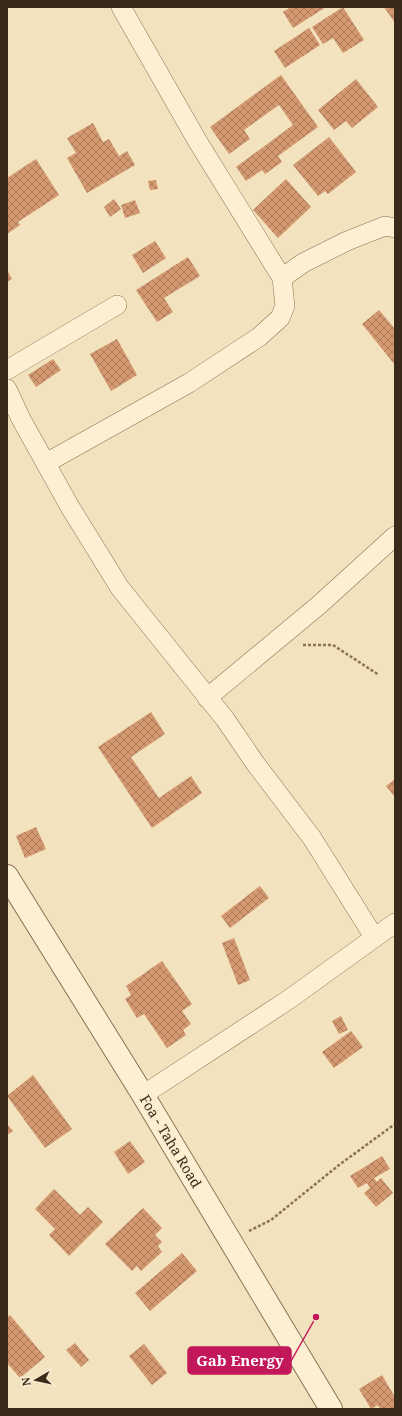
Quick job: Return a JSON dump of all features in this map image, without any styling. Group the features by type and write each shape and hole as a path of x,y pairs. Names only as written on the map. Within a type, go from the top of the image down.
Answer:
{"street":[{"path":"46,463 189,383 260,337 280,318 284,306 282,278 198,142 120,7"},
{"path":"282,278 302,263 347,241 385,226 395,228"},
{"path":"7,370 117,305"},
{"path":"7,389 21,419 70,507 120,588 225,719 312,838 374,937"},
{"path":"207,698 319,605 395,536"},
{"name":"Foa - Taha Road","path":"10,888 143,1095 331,1409"},
{"path":"143,1095 288,1000 395,923"}],"path":[{"path":"297,647 304,644 333,645 379,676"},
{"path":"231,1241 270,1220 339,1165 395,1124"}],"building":[{"path":"291,7 326,7 293,28 283,12"},
{"path":"343,7 364,40 343,53 333,38 323,44 312,27"},
{"path":"384,7 395,7 395,23"},
{"path":"309,28 320,45 285,68 274,51"},
{"path":"281,75 318,127 278,156 282,162 265,174 262,170 246,181 236,167 293,125 279,105 244,130 250,139 229,154 210,127"},
{"path":"356,79 378,107 352,128 346,121 334,130 318,110"},
{"path":"93,123 103,142 109,139 119,156 127,151 135,165 87,193 67,158 76,153 67,138"},
{"path":"329,137 356,172 328,194 325,191 318,196 293,165"},
{"path":"36,159 59,195 18,222 20,225 7,234 7,178"},
{"path":"286,179 311,207 278,238 253,210"},
{"path":"156,180 158,189 150,190 148,181"},
{"path":"114,199 121,209 110,217 104,207"},
{"path":"135,200 140,213 125,218 121,205"},
{"path":"155,241 166,258 143,273 132,255"},
{"path":"188,257 200,276 164,298 173,312 157,322 136,290"},
{"path":"7,270 12,279 7,282"},
{"path":"379,310 395,329 395,365 362,324"},
{"path":"117,339 137,375 111,391 90,354"},
{"path":"53,359 61,370 36,387 28,375"},
{"path":"151,712 165,734 131,757 159,798 191,776 202,793 152,828 98,747"},
{"path":"395,779 395,797 386,786"},
{"path":"36,827 46,849 25,858 16,836"},
{"path":"260,886 269,898 230,928 221,916"},
{"path":"234,938 250,980 238,985 222,943"},
{"path":"162,961 192,1004 182,1011 191,1024 183,1030 186,1035 167,1048 144,1014 137,1018 125,999 131,995 126,986"},
{"path":"341,1016 348,1030 339,1034 332,1021"},
{"path":"351,1031 363,1047 334,1068 322,1052"},
{"path":"33,1075 72,1129 45,1148 7,1096"},
{"path":"7,1124 13,1131 7,1135"},
{"path":"130,1141 145,1162 128,1174 114,1152"},
{"path":"382,1156 390,1169 374,1178 377,1182 381,1178 393,1193 376,1207 364,1193 370,1188 367,1183 358,1188 350,1176"},
{"path":"54,1189 80,1215 88,1207 103,1222 69,1256 49,1235 55,1229 35,1209"},
{"path":"143,1208 162,1228 155,1235 162,1242 158,1246 162,1252 141,1271 137,1266 132,1271 105,1244"},
{"path":"182,1253 197,1271 150,1311 135,1293"},
{"path":"10,1315 45,1357 20,1378 7,1363 7,1317"},
{"path":"75,1343 89,1360 81,1367 66,1350"},
{"path":"144,1344 167,1373 152,1385 129,1356"},
{"path":"382,1375 395,1397 395,1409 380,1409 378,1405 371,1409 359,1389"}],"place":[{"name":"Gab Energy","path":"316,1317"}]}
